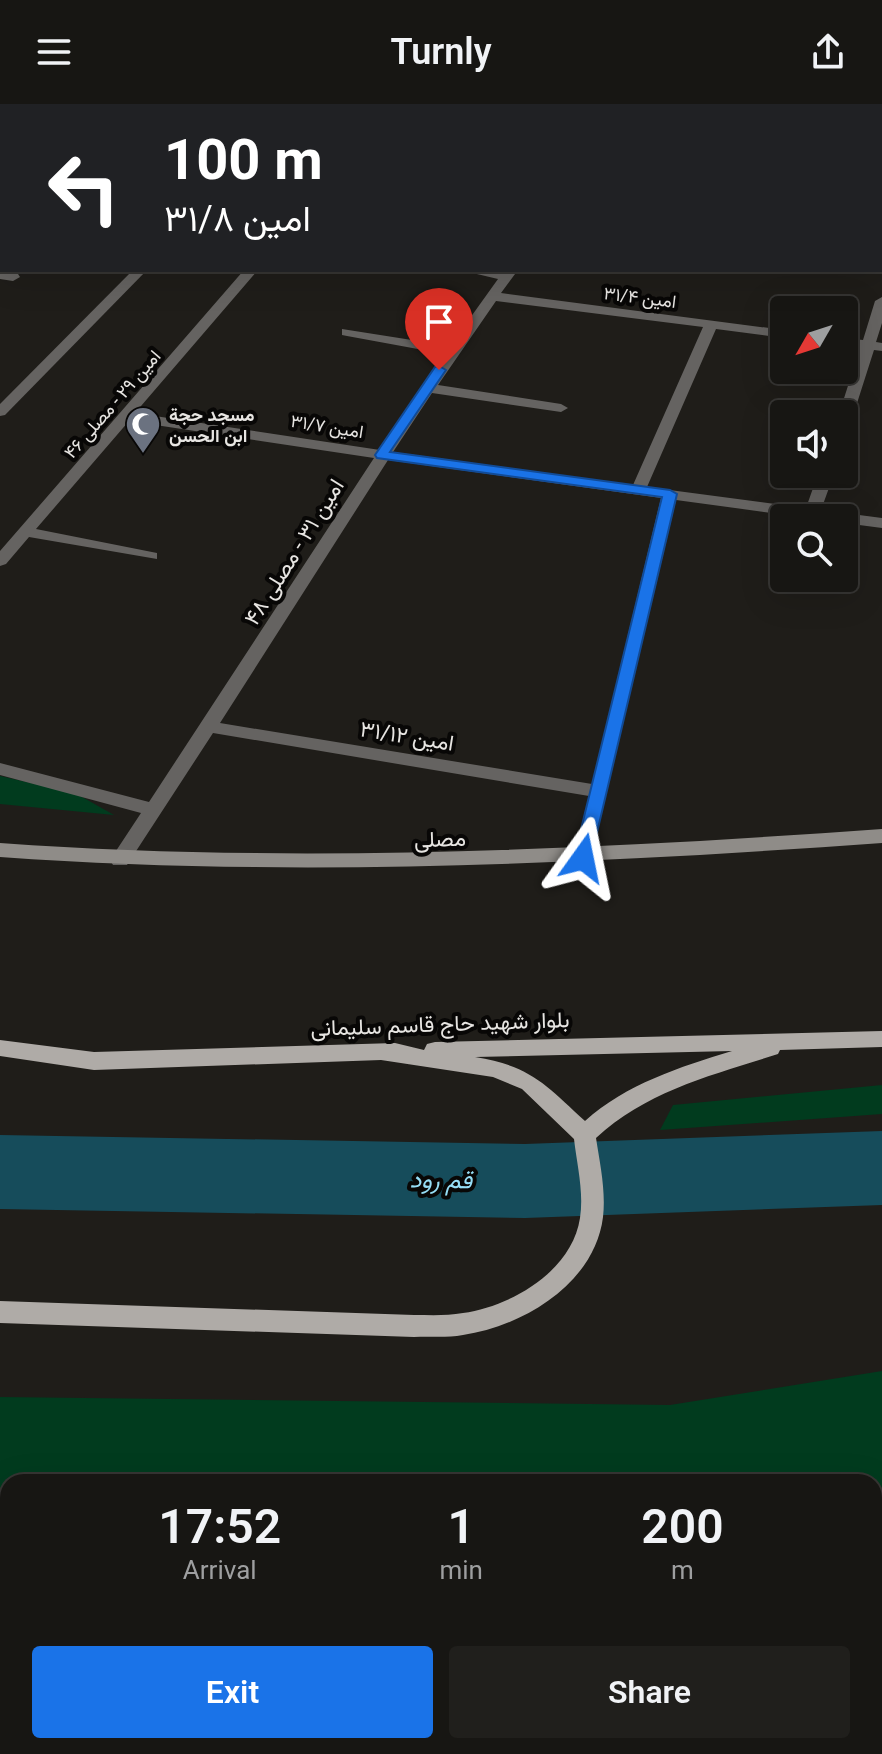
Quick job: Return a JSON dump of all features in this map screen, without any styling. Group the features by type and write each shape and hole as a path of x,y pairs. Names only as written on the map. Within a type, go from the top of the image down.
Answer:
{"main road":[{"name":"مصلی","path":"0,850 120,860 411,864 583,858 882,836"},
{"name":"بلوار شهید حاج قاسم سلیمانی","path":"0,1048 94,1061 882,1039"},
{"path":"585,1135 608,1111 666,1080 796,1040"},
{"path":"0,1312 353,1325 467,1324 517,1308 560,1278 577,1260 591,1223 592,1190 585,1135 530,1083 495,1069 383,1052"}],"street":[{"path":"0,412 138,272"},
{"name":"امین ۲۹ - مصلی ۴۶","path":"0,561 249,272"},
{"name":"امین ۳۱ - مصلی ۴۸","path":"120,860 210,727 381,455 508,273"},
{"name":"امین ۳۱/۴","path":"492,296 770,332"},
{"path":"853,400 876,346 882,301"},
{"path":"638,490 711,324"},
{"path":"347,332 453,351"},
{"path":"426,388 561,408"},
{"name":"امین ۳۱/۷","path":"125,416 381,455 770,508"},
{"path":"583,858 670,494"},
{"name":"امین ۳۱/۷","path":"858,520 882,523"},
{"path":"25,532 151,556"},
{"name":"امین ۳۱/۱۲","path":"210,727 597,791"},
{"path":"0,769 154,810"}],"green space":[{"path":"0,776 75,793 114,815 0,804"},
{"path":"882,1085 882,1114 660,1130 673,1105"},
{"path":"882,1371 882,1474 0,1474 0,1397 670,1405"}],"waterway":[{"name":"قم رود","path":"0,1172 525,1181 882,1168"}],"place":[{"name":"مسجد حجة ابن الحسن","path":"143,455"}],"route":[{"path":"439,370 381,455 670,494 583,858"}]}
